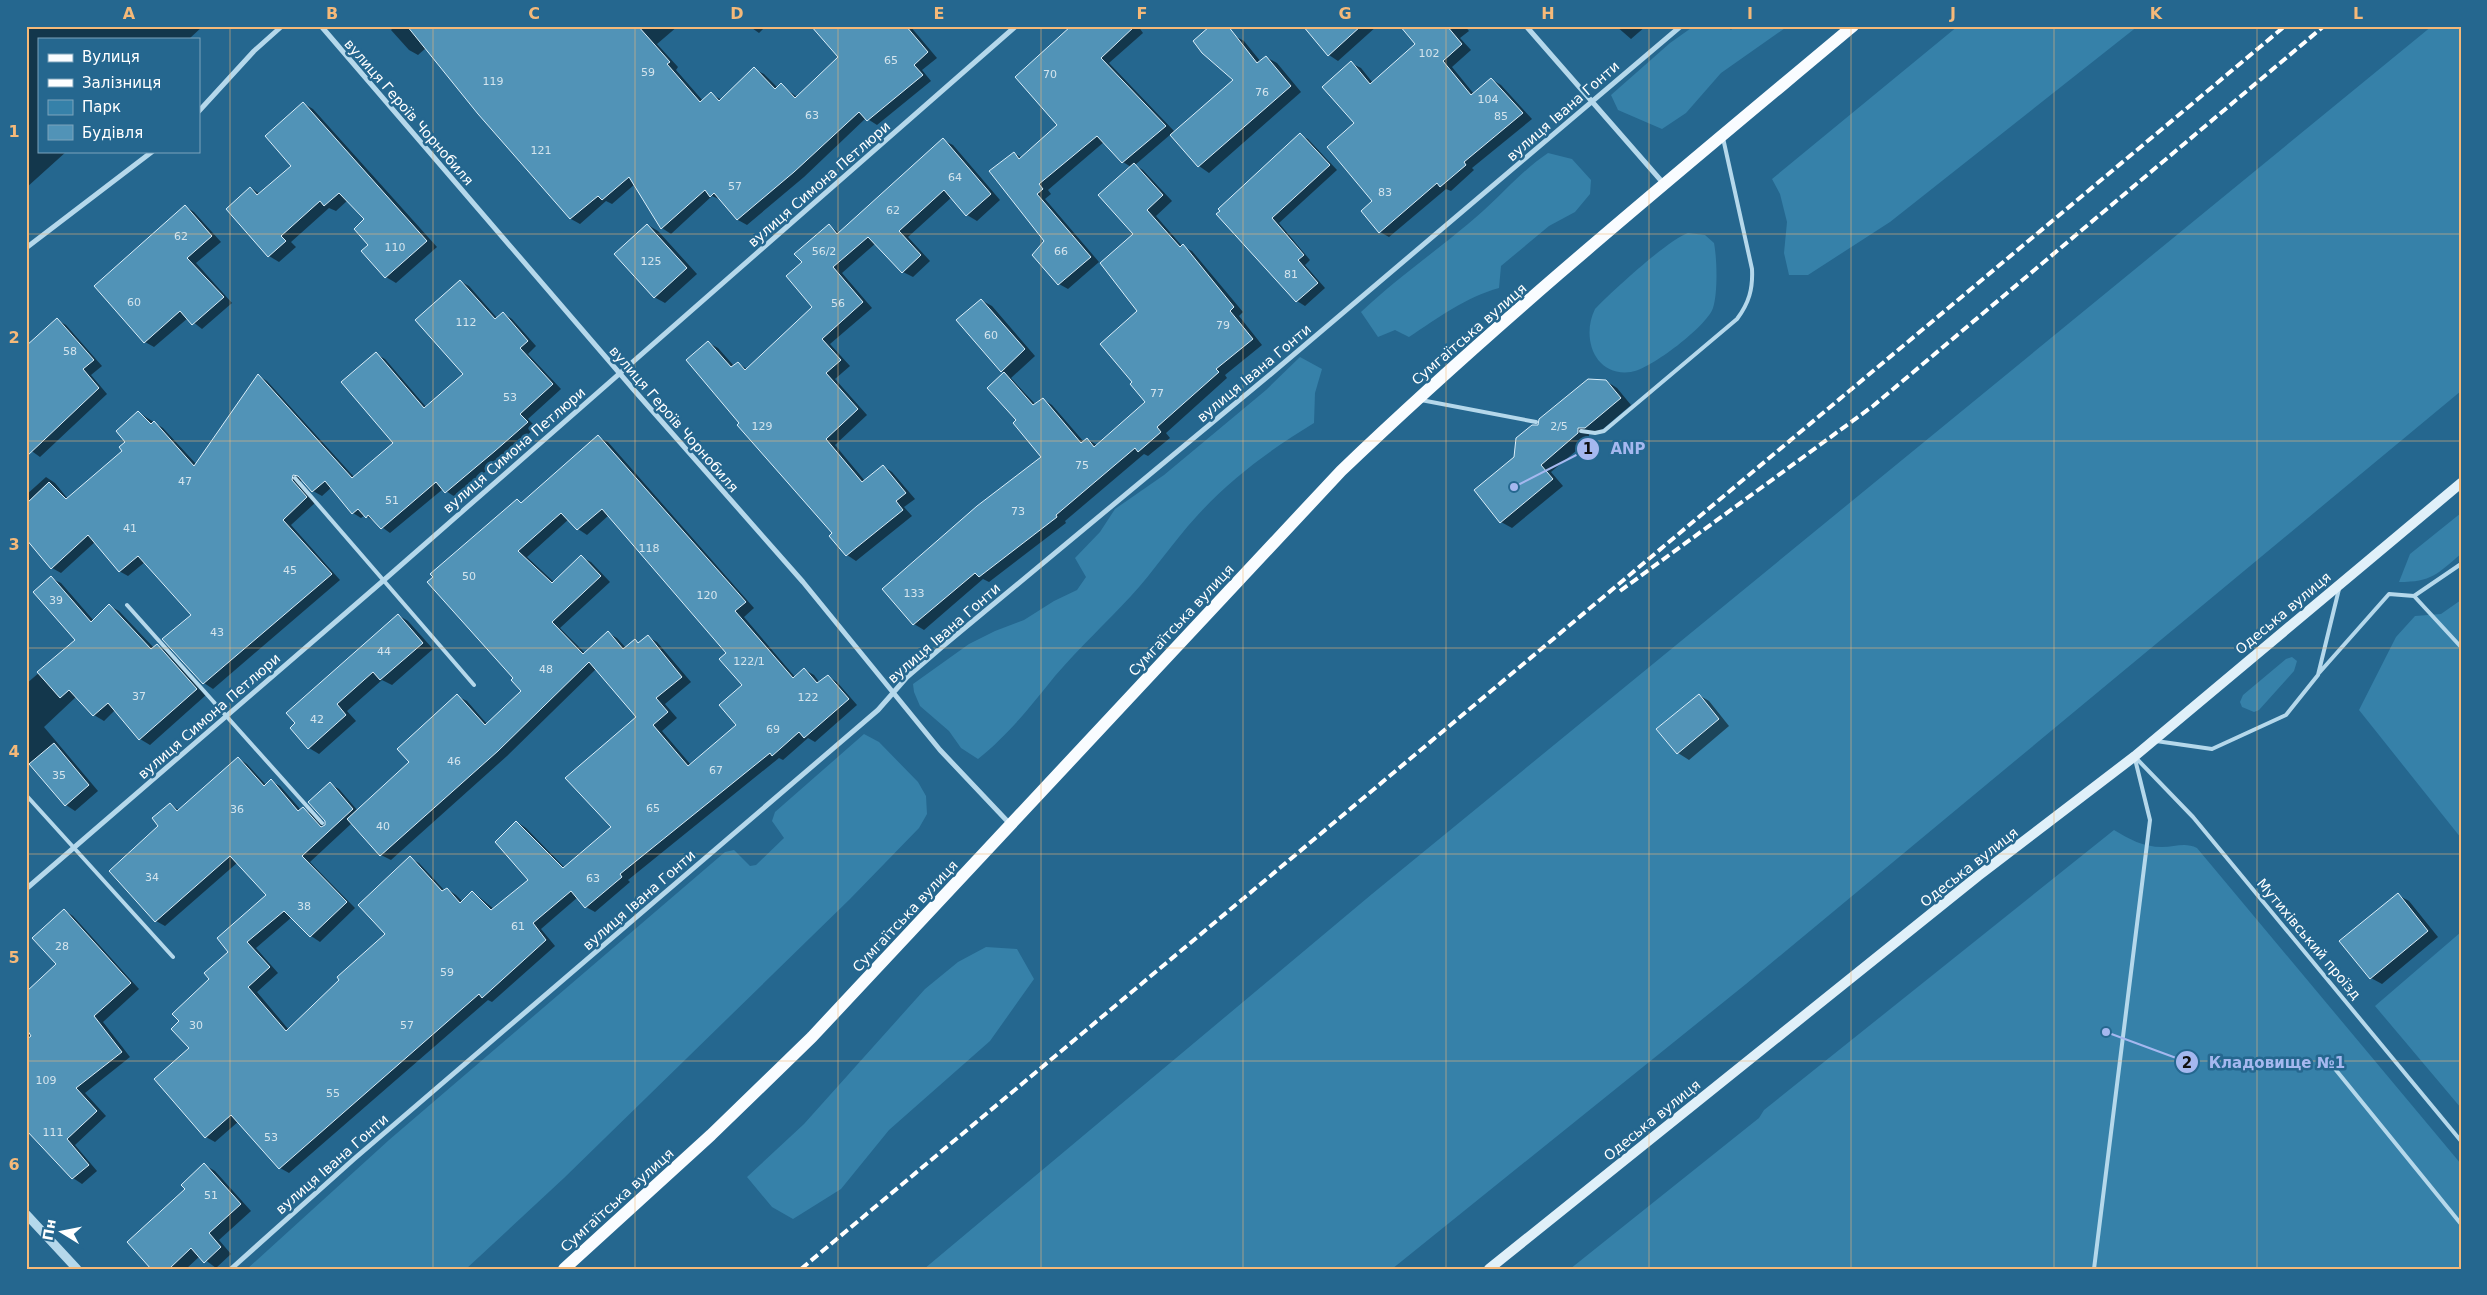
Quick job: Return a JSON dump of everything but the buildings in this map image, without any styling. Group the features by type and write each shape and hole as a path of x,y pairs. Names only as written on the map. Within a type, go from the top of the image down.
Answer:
{"main road":[{"name":"Сумгаїтська вулиця","path":"564,1269 711,1135 812,1036 1011,826 1341,471 1416,399 1664,184 1853,26"},
{"name":"Одеська вулиця","path":"1489,1269 1978,876 2135,756 2461,483"}],"street":[{"path":"200,110 254,51 282,26"},
{"name":"вулиця Героїв Чорнобиля","path":"321,26 619,373 803,582 954,766 1011,826"},
{"name":"вулиця Симона Петлюри","path":"26,889 384,580 1016,26"},
{"path":"1526,26 1664,184"},
{"name":"вулиця Івана Гонти","path":"231,1269 362,1152 878,710 907,677 943,646 1272,373 1681,26"},
{"path":"26,248 152,152"},
{"path":"26,1214 77,1269"}],"lane":[{"path":"1582,431 1595,433 1604,431 1737,319 1745,309 1752,290 1752,269 1723,136"},
{"path":"1416,399 1536,422"},
{"path":"295,478 474,685"},
{"path":"2154,740 2212,749 2286,715 2318,675 2389,594 2414,596 2461,564"},
{"path":"2318,675 2340,584"},
{"path":"2414,596 2461,648"},
{"path":"127,605 322,823"},
{"path":"2094,1269 2150,820 2135,756"},
{"name":"Мутихівський проїзд","path":"2135,756 2193,817 2461,1141"},
{"path":"26,794 173,958"},
{"path":"2327,1059 2461,1224"}],"green space":[{"path":"1694,26 1726,26 1731,30 1735,26 1788,26 1721,73 1686,113 1662,129 1618,110 1611,95 1670,43"},
{"path":"1958,26 2138,26 1890,222 1808,275 1789,275 1784,253 1787,222 1780,194 1772,179"},
{"path":"2432,26 2461,26 2461,391 1746,984 1392,1269 924,1269 1372,894"},
{"path":"1548,153 1572,159 1591,180 1590,194 1575,212 1549,226 1501,266 1499,288 1464,302 1409,337 1395,330 1378,337 1361,312 1478,215 1527,169"},
{"path":"1688,233 1705,235 1714,243 1716,294 1709,316 1677,346 1640,369 1631,372 1618,372 1608,368 1600,362 1590,343 1591,320 1595,309 1654,255 1679,237"},
{"path":"1300,357 1322,369 1315,393 1314,423 1282,443 1237,477 1209,503 1148,577 1073,655 1019,719 990,749 978,759 961,748 949,731 920,706 913,684 969,644 995,631 1024,620 1054,601 1077,590 1086,577 1075,558 1100,532 1115,509 1164,475 1266,390"},
{"path":"2461,513 2461,554 2433,576 2410,582 2399,582 2410,554"},
{"path":"2461,600 2461,838 2359,710 2396,637 2415,616 2441,614"},
{"path":"2292,657 2297,661 2294,671 2259,710 2254,712 2242,707 2240,702 2243,695 2286,659"},
{"path":"864,734 879,742 918,782 926,796 927,814 919,828 850,899 564,1178 466,1269 247,1269 389,1140 725,852 734,850 750,866 756,865 784,838 772,821 775,812"},
{"path":"2114,830 2149,846 2184,845 2197,848 2461,1164 2461,1269 1570,1269 1759,1118 1764,1110"},
{"path":"2461,932 2461,1108 2375,1006"},
{"path":"986,947 1017,949 1034,979 990,1041 889,1130 841,1189 793,1219 772,1207 747,1177 804,1124 925,989 958,962"}],"railway":[{"path":"801,1269 2285,26"},
{"path":"1620,591 1873,406 2324,26"}],"place":[{"name":"ANP","path":"1514,487"},
{"name":"Кладовище №1","path":"2106,1032"}]}
